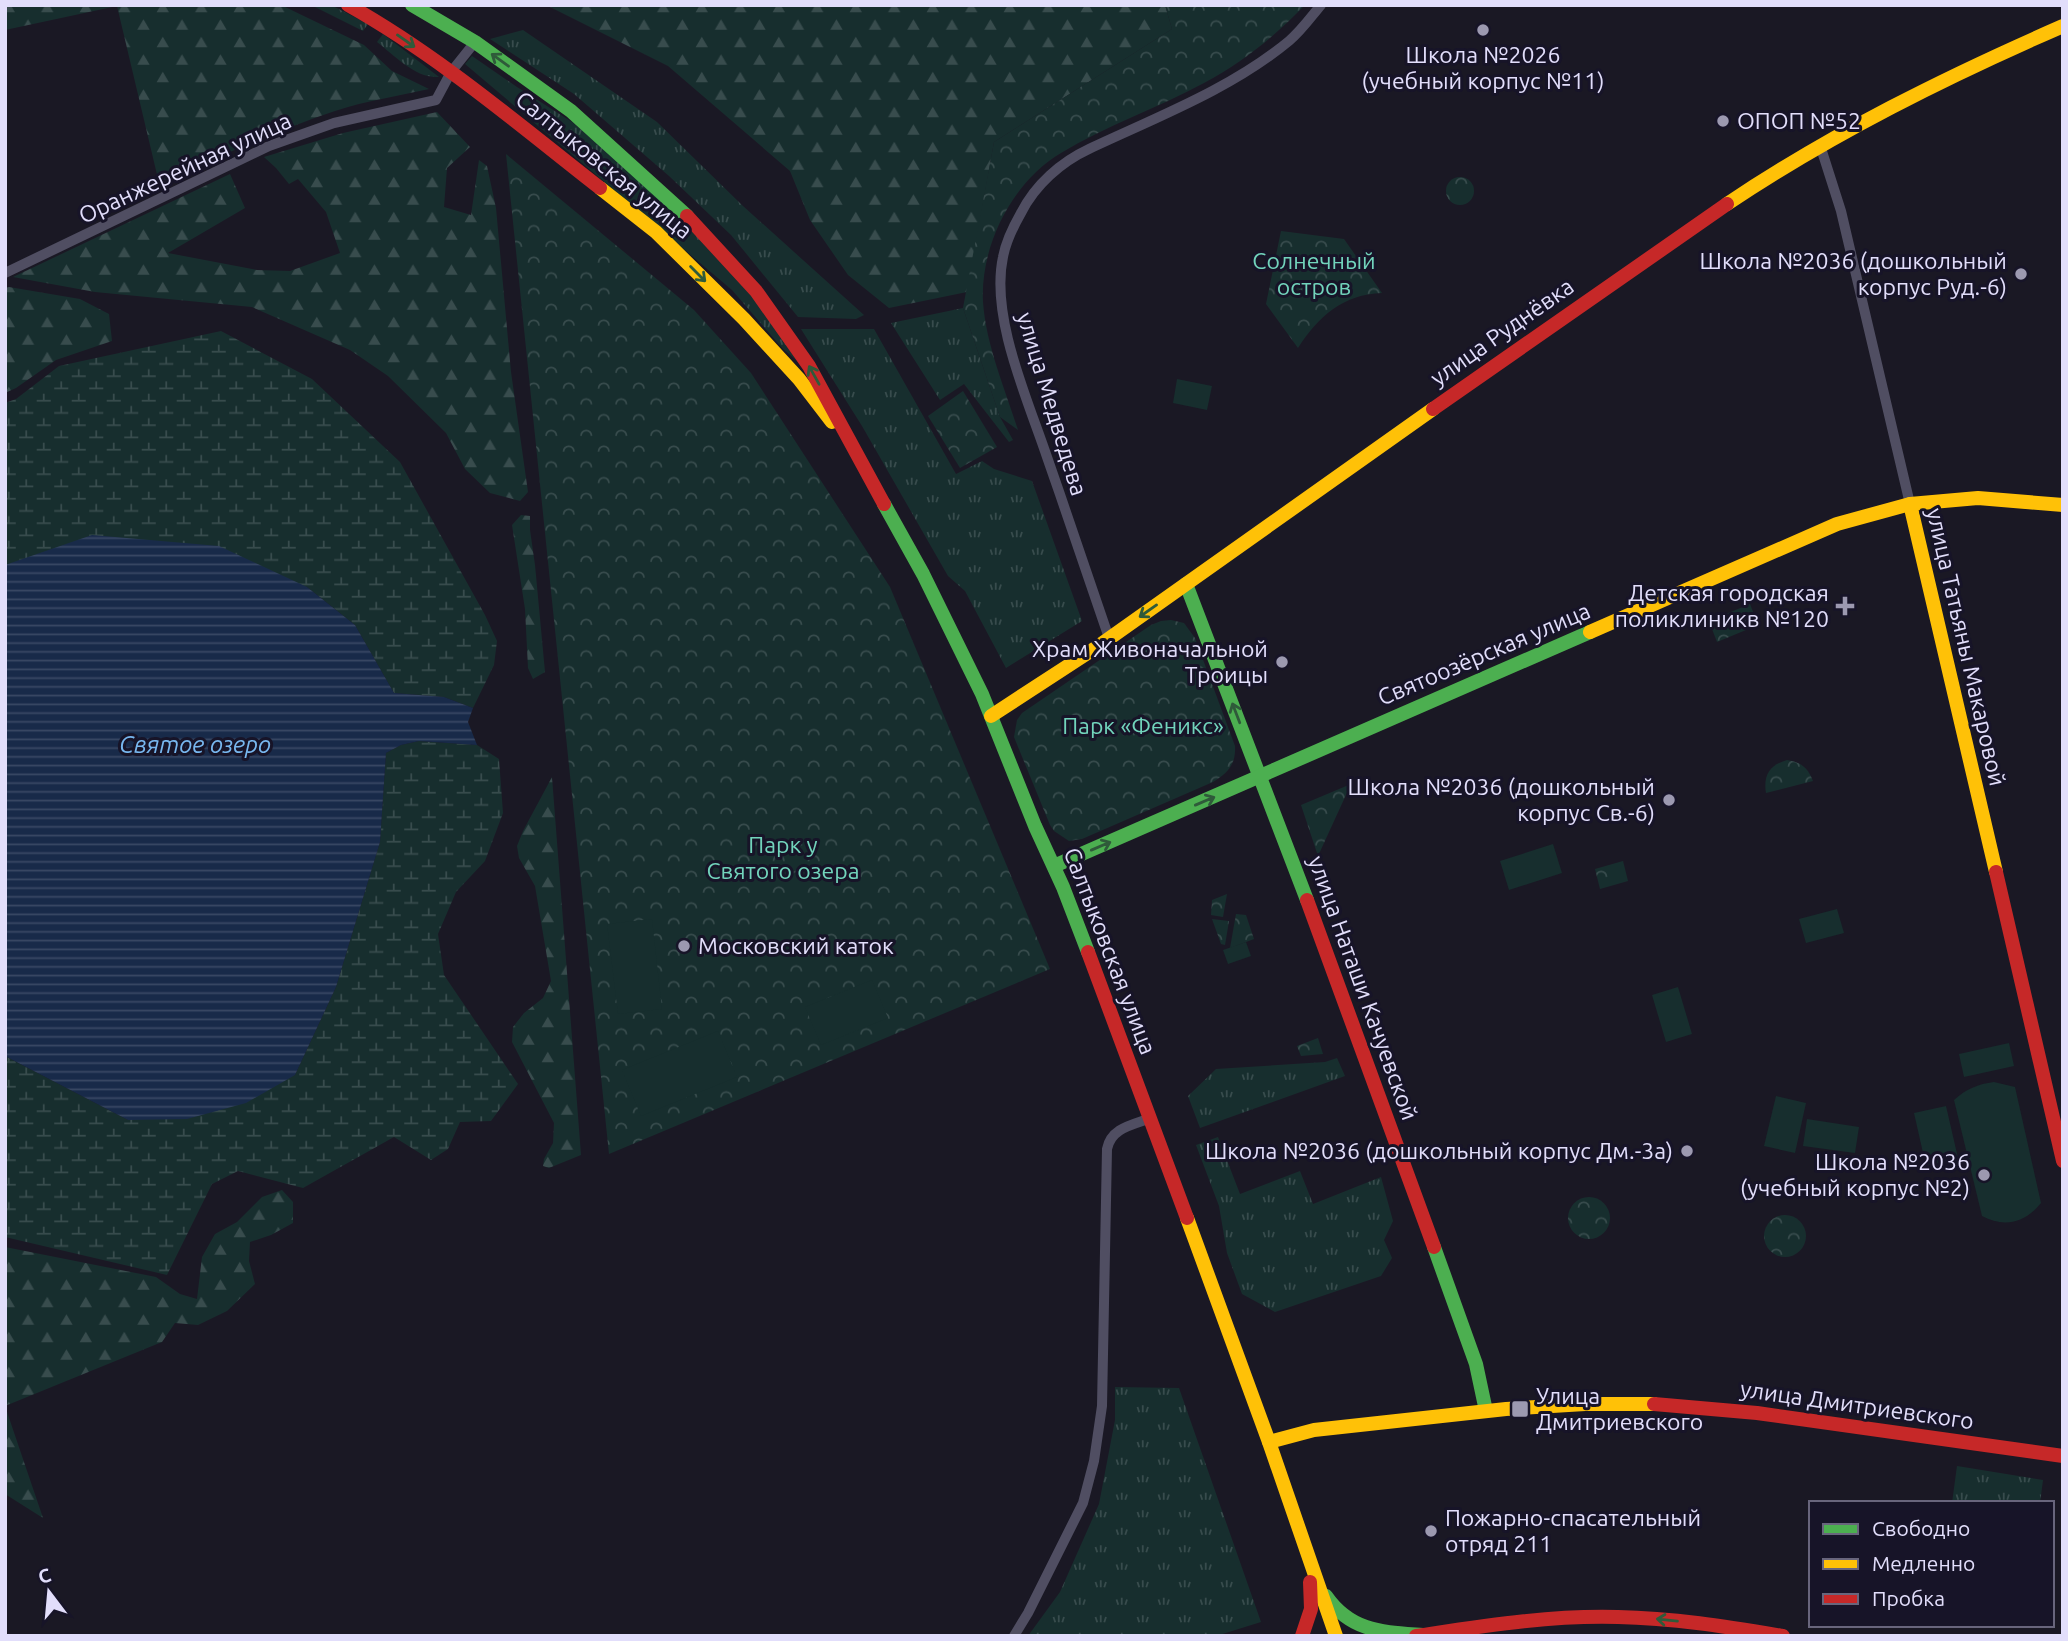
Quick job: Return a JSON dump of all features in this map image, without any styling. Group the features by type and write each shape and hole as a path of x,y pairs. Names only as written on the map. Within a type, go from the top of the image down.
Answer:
{"main road":[{"name":"Салтыковская улица","path":"348,5 382,24 452,72 656,232 744,319 799,379 859,456"},
{"name":"Салтыковская улица","path":"412,5 475,42 571,111 682,211 756,291 810,366 923,574 991,716 1054,866 1151,1118 1269,1442 1314,1580 1336,1636"},
{"name":"улица Руднёвка","path":"991,716 1109,638 1702,220 1820,145 1981,62 2063,26"},
{"name":"Святоозёрская улица","path":"1054,866 1837,524 1910,504 1979,498 2063,505"},
{"name":"улица Татьяны Макаровой","path":"1910,504 2063,1161"},
{"name":"улица Наташи Качуевской","path":"1186,584 1260,776 1476,1364 1486,1411"},
{"name":"улица Дмитриевского","path":"1269,1442 1314,1430 1486,1411 1600,1404 1652,1404 1757,1413 2063,1456"},
{"name":"Салтыковская улица","path":"1314,1580 1328,1636"},
{"path":"1314,1580 1344,1617 1357,1626 1370,1630 1420,1635 1498,1624 1593,1617 1648,1618 1783,1636"},
{"path":"1302,1636 1310,1616 1314,1580"}],"street":[{"name":"улица Медведева","path":"1109,638 1023,387 1003,320 1002,258 1011,231 1026,203 1045,180 1075,156 1209,92 1246,71 1290,40 1321,5"},
{"name":"Оранжерейная улица","path":"5,274 270,146 334,123 436,100 452,72 475,42"},
{"name":"улица Татьяны Макаровой","path":"1820,145 1841,211 1910,504"},
{"path":"1014,1636 1083,1503 1099,1438 1109,1140 1121,1129 1151,1118"}],"green space":[{"path":"5,5 281,5 364,45 392,71 429,89 335,111 268,136 159,183 117,6 5,30"},
{"path":"311,5 331,5 368,24 363,31"},
{"path":"546,5 1165,5 1172,29 994,142 967,292 889,308 848,275 810,220 790,171 668,66"},
{"path":"1165,5 1305,5 1258,48 1232,67 1061,153 1043,165 1014,198 993,238 983,281 983,302 992,351 1018,430 1000,417 963,308 994,142 1172,29"},
{"path":"523,30 657,122 743,206 864,315 856,319 798,317 731,235 669,176 574,94 490,39"},
{"path":"383,34 439,77 422,74 398,59 377,42"},
{"path":"472,56 572,122 646,184 750,289 796,360 783,349 732,290 465,64"},
{"path":"437,112 470,147 447,168 444,207 471,215 479,160 487,166 496,208 511,372 528,492 520,501 490,493 465,469 446,433 388,376 350,350 252,307 95,292 13,277 230,174 245,208 168,253 257,270 290,271 340,253 326,212 298,179 289,184 264,157 343,133"},
{"name":"Парк у Святого озера","path":"506,154 694,310 751,373 890,587 1050,969 609,1154"},
{"path":"1460,177 1470,181 1474,191 1470,201 1460,205 1450,201 1446,191 1450,181"},
{"name":"Солнечный остров","path":"1281,231 1344,239 1382,293 1355,298 1333,309 1314,326 1298,348 1266,304"},
{"path":"5,288 80,299 109,314 112,341 56,360 5,393"},
{"path":"963,308 1000,417 1013,440 1009,442 964,384 940,400 891,323"},
{"path":"801,329 874,329 956,474 982,461 994,469 1032,481 1082,621 1006,668 965,591 948,576 862,426"},
{"path":"221,331 312,379 400,462 497,641 494,665 473,708 444,697 394,693 355,625 307,587 5,565 5,403 16,399 59,366"},
{"path":"1177,379 1212,386 1207,410 1173,403"},
{"path":"963,391 997,447 960,468 928,416"},
{"path":"521,515 530,516 545,672 533,679 528,668 525,609 512,525"},
{"path":"1750,604 1758,625 1717,642 1709,621"},
{"name":"Парк «Феникс»","path":"1171,620 1184,623 1195,638 1235,746 1232,763 1223,775 1213,782 1082,839 1069,841 1050,825 1014,737 1017,720 1022,713 1151,625"},
{"path":"419,741 477,745 499,759 503,813 485,861 456,892 438,934 444,975 518,1084 491,1121 460,1122 448,1149 431,1160 394,1137 303,1188 238,1171 212,1184 167,1275 5,1237 5,1056 128,1120 295,1075 336,987 380,842 386,753 401,745"},
{"path":"1787,760 1803,766 1813,781 1766,793 1769,772"},
{"path":"552,777 581,1155 549,1168 543,1166 553,1143 554,1123 512,1042 513,1027 524,1013 543,998 551,981 535,886 519,858 517,846"},
{"path":"1351,784 1318,856 1301,805"},
{"path":"1553,844 1562,873 1509,890 1500,861"},
{"path":"1623,861 1628,881 1600,889 1595,869"},
{"path":"1227,894 1223,917 1211,915 1212,900"},
{"path":"1837,909 1844,933 1806,943 1799,919"},
{"path":"1236,914 1246,915 1254,939 1230,948"},
{"path":"652,919 662,1009 618,1014 607,924"},
{"path":"1212,919 1229,921 1225,945 1221,944"},
{"path":"1246,942 1251,956 1228,964 1223,950"},
{"path":"872,980 888,1018 821,1045 805,1007"},
{"path":"1678,987 1692,1034 1666,1042 1652,995"},
{"path":"718,1031 737,1077 641,1116 622,1070"},
{"path":"1318,1038 1323,1054 1301,1056 1297,1046"},
{"path":"2009,1043 2014,1066 1964,1077 1959,1054"},
{"path":"1337,1058 1345,1076 1200,1128 1188,1096 1216,1069 1325,1062"},
{"path":"1994,1082 2015,1087 2041,1203 2028,1215 2014,1222 1998,1222 1982,1216 1954,1100 1972,1088"},
{"path":"1776,1096 1806,1103 1795,1153 1764,1146"},
{"path":"1946,1106 1958,1158 1926,1166 1914,1113"},
{"path":"1807,1119 1859,1127 1855,1153 1803,1146"},
{"path":"1218,1137 1240,1194 1300,1171 1313,1204 1381,1177 1393,1221 1384,1240 1392,1258 1381,1276 1275,1312 1242,1294 1227,1253 1219,1206 1196,1145"},
{"path":"282,1190 293,1202 293,1223 250,1242 249,1261 255,1284 227,1311 198,1325 175,1323 162,1342 5,1406 5,1247 156,1277 180,1294 197,1299 202,1257 215,1234 237,1222 262,1197"},
{"path":"1589,1197 1604,1203 1610,1218 1604,1233 1589,1239 1574,1233 1568,1218 1574,1203"},
{"path":"1785,1215 1800,1221 1806,1236 1800,1251 1785,1257 1770,1251 1764,1236 1770,1221"},
{"path":"1115,1387 1179,1388 1261,1622 1216,1636 1028,1636 1060,1592 1099,1504 1115,1420"},
{"path":"5,1406 43,1518 5,1494"},
{"path":"1957,1466 2043,1480 2040,1501 1952,1501"}],"water":[{"name":"Святое озеро","path":"92,535 219,546 307,587 355,625 394,693 444,697 473,708 468,722 477,745 419,741 401,745 386,753 380,842 336,987 295,1075 246,1103 187,1119 128,1120 5,1056 5,565"}],"traffic: fast":[{"path":"412,5 475,42 571,111 687,216"},
{"path":"884,504 923,574 982,694 1088,952"},
{"path":"1186,584 1307,900"},
{"path":"1054,866 1590,632"},
{"path":"1434,1247 1476,1364 1486,1411"},
{"path":"1326,1596 1346,1617 1369,1628 1423,1635"}],"traffic: slow":[{"path":"1727,204 1808,153 1891,107 2063,26"},
{"path":"600,188 656,232 744,319 799,379 832,422"},
{"path":"991,716 1100,645 1433,409"},
{"path":"1590,632 1837,524 1910,504 1978,498 2063,505"},
{"path":"1910,504 1996,872"},
{"path":"1187,1218 1336,1636"},
{"path":"1269,1442 1314,1430 1506,1409 1585,1404 1654,1404"}],"traffic: jam":[{"path":"348,5 446,68 600,188"},
{"path":"1433,409 1727,204"},
{"path":"687,216 756,291 809,366 884,504"},
{"path":"1996,872 2063,1161"},
{"path":"1307,900 1434,1247"},
{"path":"1088,952 1187,1218"},
{"path":"1654,1404 1757,1413 2063,1456"},
{"path":"1302,1636 1311,1609 1310,1582"},
{"path":"1416,1636 1517,1622 1593,1617 1680,1621 1783,1636"}],"place":[{"name":"Школа №2026 (учебный корпус №11)","path":"1483,30"},
{"name":"ОПОП №52","path":"1723,121"},
{"name":"Школа №2036 (дошкольный корпус Руд.-6)","path":"2021,274"},
{"name":"Детская городская поликлиникв №120","path":"1845,606"},
{"name":"Храм Живоначальной Троицы","path":"1282,662"},
{"name":"Школа №2036 (дошкольный корпус Св.-6)","path":"1669,800"},
{"name":"Московский каток","path":"684,946"},
{"name":"Школа №2036 (дошкольный корпус Дм.-3а)","path":"1687,1151"},
{"name":"Школа №2036 (учебный корпус №2)","path":"1984,1175"},
{"name":"Улица Дмитриевского","path":"1520,1409"},
{"name":"Пожарно-спасательный отряд 211","path":"1431,1531"}]}
